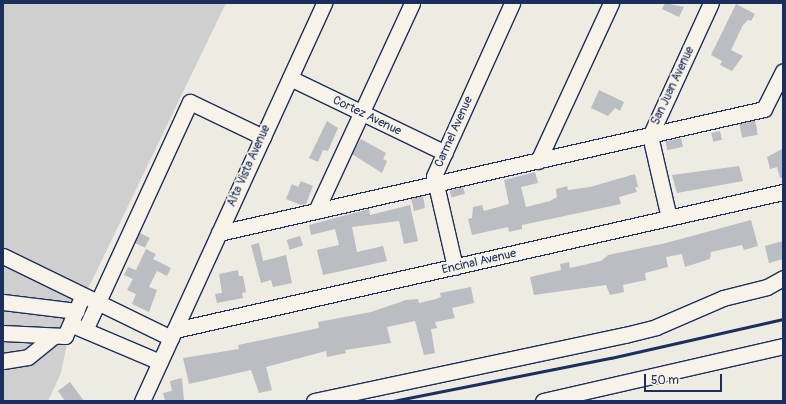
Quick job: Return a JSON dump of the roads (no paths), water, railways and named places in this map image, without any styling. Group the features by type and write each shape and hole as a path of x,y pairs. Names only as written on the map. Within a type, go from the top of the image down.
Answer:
{"street":[{"name":"Alta Vista Avenue","path":"142,401 324,3"},
{"path":"316,211 412,3"},
{"name":"Carmel Avenue","path":"455,267 434,176 512,3"},
{"path":"538,161 610,3"},
{"name":"San Juan Avenue","path":"669,218 650,136 711,3"},
{"path":"219,233 764,109 783,70"},
{"name":"Cortez Avenue","path":"290,78 445,153"},
{"path":"85,330 190,102 262,137"},
{"name":"Encinal Avenue","path":"173,334 455,267 783,192"},
{"path":"3,256 97,303 173,334"},
{"path":"314,401 656,327 723,298 767,287 783,278"},
{"path":"3,333 65,336 82,296"},
{"path":"3,302 73,317 85,330 160,362"},
{"path":"3,361 28,357 54,336"},
{"path":"543,401 783,346"},
{"path":"532,401 540,401"}],"railway":[{"path":"393,401 611,358 783,319"}]}
